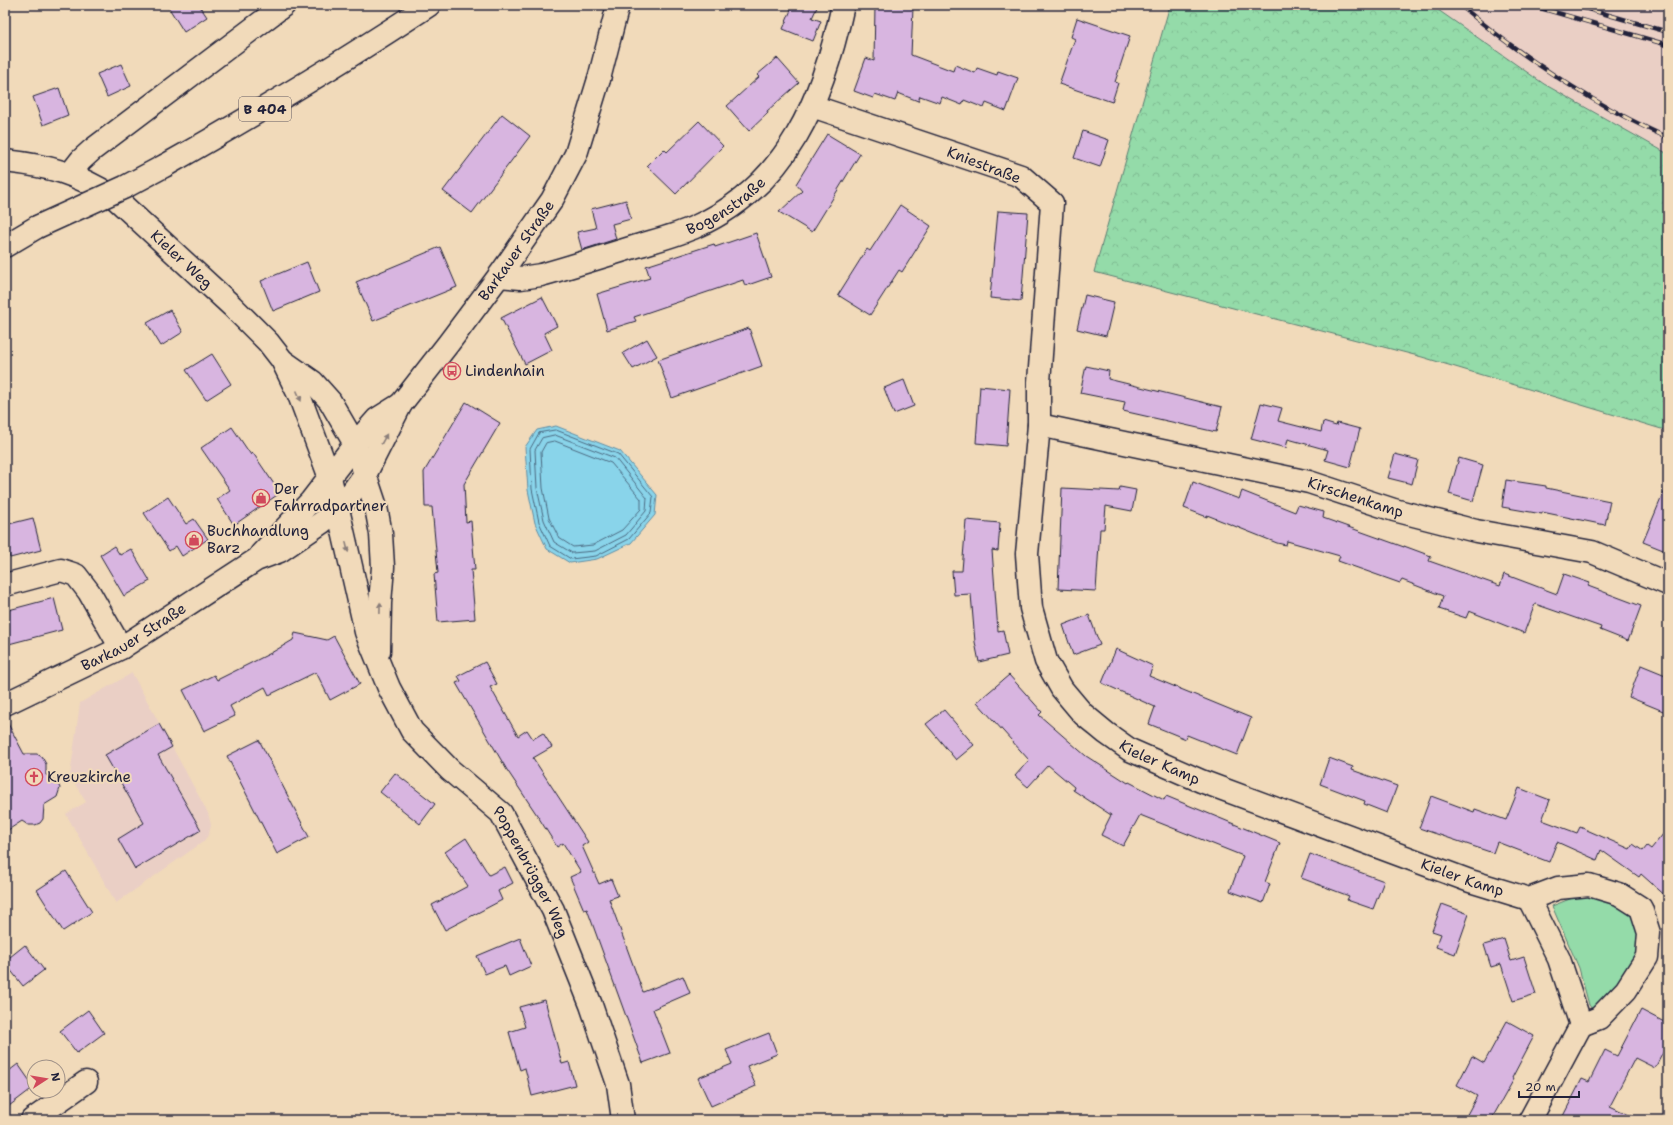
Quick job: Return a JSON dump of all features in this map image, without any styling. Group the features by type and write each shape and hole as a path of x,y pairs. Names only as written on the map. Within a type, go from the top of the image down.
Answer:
{"main road":[{"path":"70,174 81,160 92,150 284,5"},
{"name":"B 404","path":"5,246 37,227 86,205 166,165 268,107 362,50 429,5"},
{"name":"Barkauer Straße","path":"5,704 121,648 256,560 280,551 321,523 338,508 366,473 401,404 499,276 552,200 576,154 599,79 618,5"},
{"name":"Bogenstraße","path":"499,276 521,278 541,275 680,233 712,219 746,196 762,182 789,147 812,106 826,72 843,5"},
{"name":"Kniestraße","path":"812,106 1021,176 1052,203 1039,382 1039,425"},
{"name":"Kieler Weg","path":"5,161 48,168 70,174 92,184 114,197 232,306 268,342 282,360 299,395 330,478"},
{"name":"B 404","path":"5,231 37,227"},
{"name":"Kieler Weg","path":"282,360 313,382 330,402 344,423 355,444"},
{"name":"Barkauer Straße","path":"256,560 311,501 355,444 377,419 401,404"},
{"name":"Kirschenkamp","path":"1039,425 1309,482 1394,510 1476,531 1592,552 1668,584"},
{"name":"Kieler Kamp","path":"1039,425 1028,554 1031,608 1046,661 1062,689 1083,714 1130,750 1201,781 1470,881 1530,898"},
{"name":"Poppenbrügger Weg","path":"355,444 366,473 376,507 381,534 383,567 380,603 379,661"},
{"name":"Poppenbrügger Weg","path":"330,478 366,632 392,694 412,731 450,770 501,813 553,910 591,1005 618,1084 622,1120"},
{"path":"5,584 61,570 76,575 89,592 121,648"},
{"path":"1530,1120 1581,1025 1599,1018 1626,990 1647,958 1649,933 1641,908 1619,894 1589,885 1558,888 1530,898 1559,959 1581,1025"},
{"path":"32,1120 86,1082"}],"shaded area":[{"path":"1431,5 1668,5 1668,154 1544,84"},
{"path":"132,673 208,813 211,825 209,834 203,842 116,903 66,814 86,802 70,776 80,703"}],"green space":[{"path":"1170,5 1431,5 1544,84 1668,154 1668,431 1422,357 1094,272"},
{"path":"1585,893 1619,905 1630,913 1638,925 1642,942 1640,956 1637,961 1610,993 1592,1009 1589,1005 1579,968 1552,906"}],"water":[{"path":"556,426 620,451 657,495 655,515 631,543 597,559 570,563 547,549 535,523 528,490 525,447 537,430"}],"building":[{"path":"167,5 199,5 207,17 184,32"},
{"path":"793,5 818,5 812,18 821,21 813,41 783,29"},
{"path":"875,6 913,7 911,55 953,71 955,65 975,73 977,68 997,75 998,71 1018,78 1006,111 986,103 984,108 964,100 962,105 942,97 940,103 920,96 918,101 898,93 895,101 875,94 873,98 854,91 866,58 874,61"},
{"path":"1077,18 1130,36 1115,82 1118,83 1112,102 1059,84 1075,39 1071,37"},
{"path":"777,58 799,83 767,111 768,113 749,131 727,106 759,77 757,75"},
{"path":"121,64 131,86 107,97 97,74"},
{"path":"59,88 68,115 43,125 33,97"},
{"path":"502,114 530,136 472,213 443,191"},
{"path":"699,121 723,146 676,194 647,166 664,149 667,152"},
{"path":"1083,131 1109,140 1100,167 1074,158"},
{"path":"827,134 860,154 812,232 779,212 802,191 796,184"},
{"path":"626,200 631,219 612,224 616,239 582,250 577,232 596,228 591,209"},
{"path":"900,205 931,226 902,272 899,270 870,315 838,295 867,249 870,251"},
{"path":"998,211 1028,213 1021,301 990,298"},
{"path":"756,233 771,277 745,286 743,280 634,317 636,321 607,330 597,294 650,278 646,266 714,244 715,247"},
{"path":"440,247 457,287 373,321 356,282"},
{"path":"307,262 319,292 273,311 261,281"},
{"path":"1085,295 1114,302 1106,336 1077,329"},
{"path":"542,297 557,326 544,333 552,350 525,364 501,318"},
{"path":"170,310 183,332 161,346 147,323"},
{"path":"749,328 762,366 672,398 658,360"},
{"path":"647,339 657,356 633,369 623,353"},
{"path":"212,354 231,384 206,400 186,370"},
{"path":"1086,366 1109,371 1108,379 1222,407 1216,432 1123,411 1125,402 1080,393"},
{"path":"904,380 914,406 894,414 884,388"},
{"path":"980,386 1010,389 1006,446 976,443"},
{"path":"466,402 500,423 464,484 466,522 471,521 475,570 471,570 475,619 438,622 434,574 438,573 432,507 425,507 424,472"},
{"path":"1261,403 1282,408 1278,421 1321,432 1323,422 1336,426 1337,423 1360,429 1350,467 1325,460 1328,450 1288,439 1286,448 1251,439"},
{"path":"232,427 251,455 253,453 280,493 234,525 217,499 230,490 201,448"},
{"path":"1395,454 1418,460 1412,484 1388,478"},
{"path":"1459,458 1483,465 1473,501 1449,494"},
{"path":"1506,480 1546,486 1546,488 1610,501 1605,525 1542,512 1542,514 1502,507"},
{"path":"1193,482 1239,499 1242,491 1295,512 1298,505 1324,512 1323,518 1431,556 1429,561 1500,586 1504,574 1557,594 1564,574 1590,583 1588,586 1641,606 1628,641 1600,630 1601,627 1535,604 1524,633 1469,611 1466,618 1439,609 1443,596 1402,580 1400,583 1338,561 1340,556 1287,541 1286,545 1277,543 1207,515 1207,517 1184,508"},
{"path":"1668,482 1668,552 1643,542"},
{"path":"1120,487 1136,490 1132,511 1106,506 1104,529 1100,529 1096,591 1058,589 1062,488 1119,491"},
{"path":"168,497 186,524 194,519 208,539 182,556 176,546 169,551 144,513"},
{"path":"33,518 41,550 10,558 5,539 5,525"},
{"path":"966,520 1000,523 998,551 992,550 998,631 1003,630 1008,655 979,662 975,642 971,594 954,595 952,571 962,571"},
{"path":"114,546 120,555 131,549 150,581 124,596 100,555"},
{"path":"54,598 62,630 5,645 5,611"},
{"path":"1089,615 1100,645 1073,655 1063,625"},
{"path":"295,633 327,640 334,636 360,684 330,700 316,672 269,695 265,687 230,706 235,716 204,731 183,690 214,675 217,680 271,653 293,640"},
{"path":"1116,649 1153,666 1149,676 1251,718 1237,755 1187,735 1186,739 1149,724 1155,707 1102,683"},
{"path":"485,662 497,684 490,687 518,736 527,730 533,739 543,733 552,747 533,758 588,842 582,846 599,884 611,879 618,896 609,899 643,992 683,976 690,993 653,1009 670,1053 643,1063 587,909 584,910 570,877 581,872 563,843 557,847 507,770 456,683 461,681 458,676"},
{"path":"1641,665 1668,676 1668,713 1629,697"},
{"path":"1009,675 1042,712 1039,715 1086,756 1128,783 1129,782 1164,800 1166,796 1280,843 1265,882 1270,884 1263,903 1230,891 1243,856 1140,815 1123,846 1101,835 1111,815 1073,790 1074,787 1048,765 1028,787 1015,776 1029,760 977,702"},
{"path":"944,710 974,745 956,760 926,724"},
{"path":"5,718 24,754 37,754 42,757 46,764 46,775 57,782 60,788 57,797 44,805 43,819 40,823 28,825 22,821 5,832"},
{"path":"159,724 172,747 158,755 201,830 135,869 118,839 144,823 105,755"},
{"path":"259,740 309,837 277,854 227,756"},
{"path":"1329,758 1353,767 1352,770 1397,786 1387,813 1364,804 1365,801 1320,784"},
{"path":"395,773 435,804 420,824 380,792"},
{"path":"1519,788 1550,800 1542,820 1577,833 1580,827 1630,849 1633,844 1643,851 1647,846 1651,849 1668,828 1668,898 1641,874 1639,877 1601,850 1597,860 1557,842 1549,862 1497,842 1493,853 1419,828 1431,796 1474,812 1475,809 1506,820"},
{"path":"466,838 489,875 505,867 513,883 498,891 502,900 445,930 432,905 468,886 445,852"},
{"path":"1310,854 1384,881 1373,909 1347,900 1349,896 1301,878"},
{"path":"66,871 92,912 63,931 37,890"},
{"path":"1442,904 1469,914 1455,954 1436,947 1441,934 1432,931"},
{"path":"520,938 531,966 509,976 505,966 485,974 477,956"},
{"path":"1504,939 1511,961 1524,957 1536,994 1513,1001 1501,964 1491,967 1484,945"},
{"path":"25,945 44,970 23,986 5,961"},
{"path":"545,1000 562,1064 569,1062 575,1085 532,1096 525,1068 520,1070 509,1032 525,1027 519,1007"},
{"path":"88,1010 104,1033 77,1053 60,1031"},
{"path":"1641,1010 1668,1024 1668,1043 1655,1068 1635,1058 1610,1106 1640,1120 1561,1120 1582,1079 1589,1082 1605,1050 1617,1056"},
{"path":"1507,1021 1534,1036 1512,1078 1514,1079 1491,1120 1464,1120 1477,1096 1457,1085 1472,1056 1484,1063"},
{"path":"769,1033 777,1054 747,1066 756,1086 711,1106 698,1078 732,1064 726,1050"},
{"path":"18,1064 26,1076 26,1093 5,1109 5,1074"}],"railway":[{"path":"1460,5 1484,25 1560,79 1640,125 1668,138"},
{"path":"1530,5 1668,45"},
{"path":"1574,5 1668,32"}],"place":[{"name":"Lindenhain","path":"452,371"},
{"name":"Der Fahrradpartner","path":"261,498"},
{"name":"Buchhandlung Barz","path":"194,540"},
{"name":"Kreuzkirche","path":"34,777"}]}
